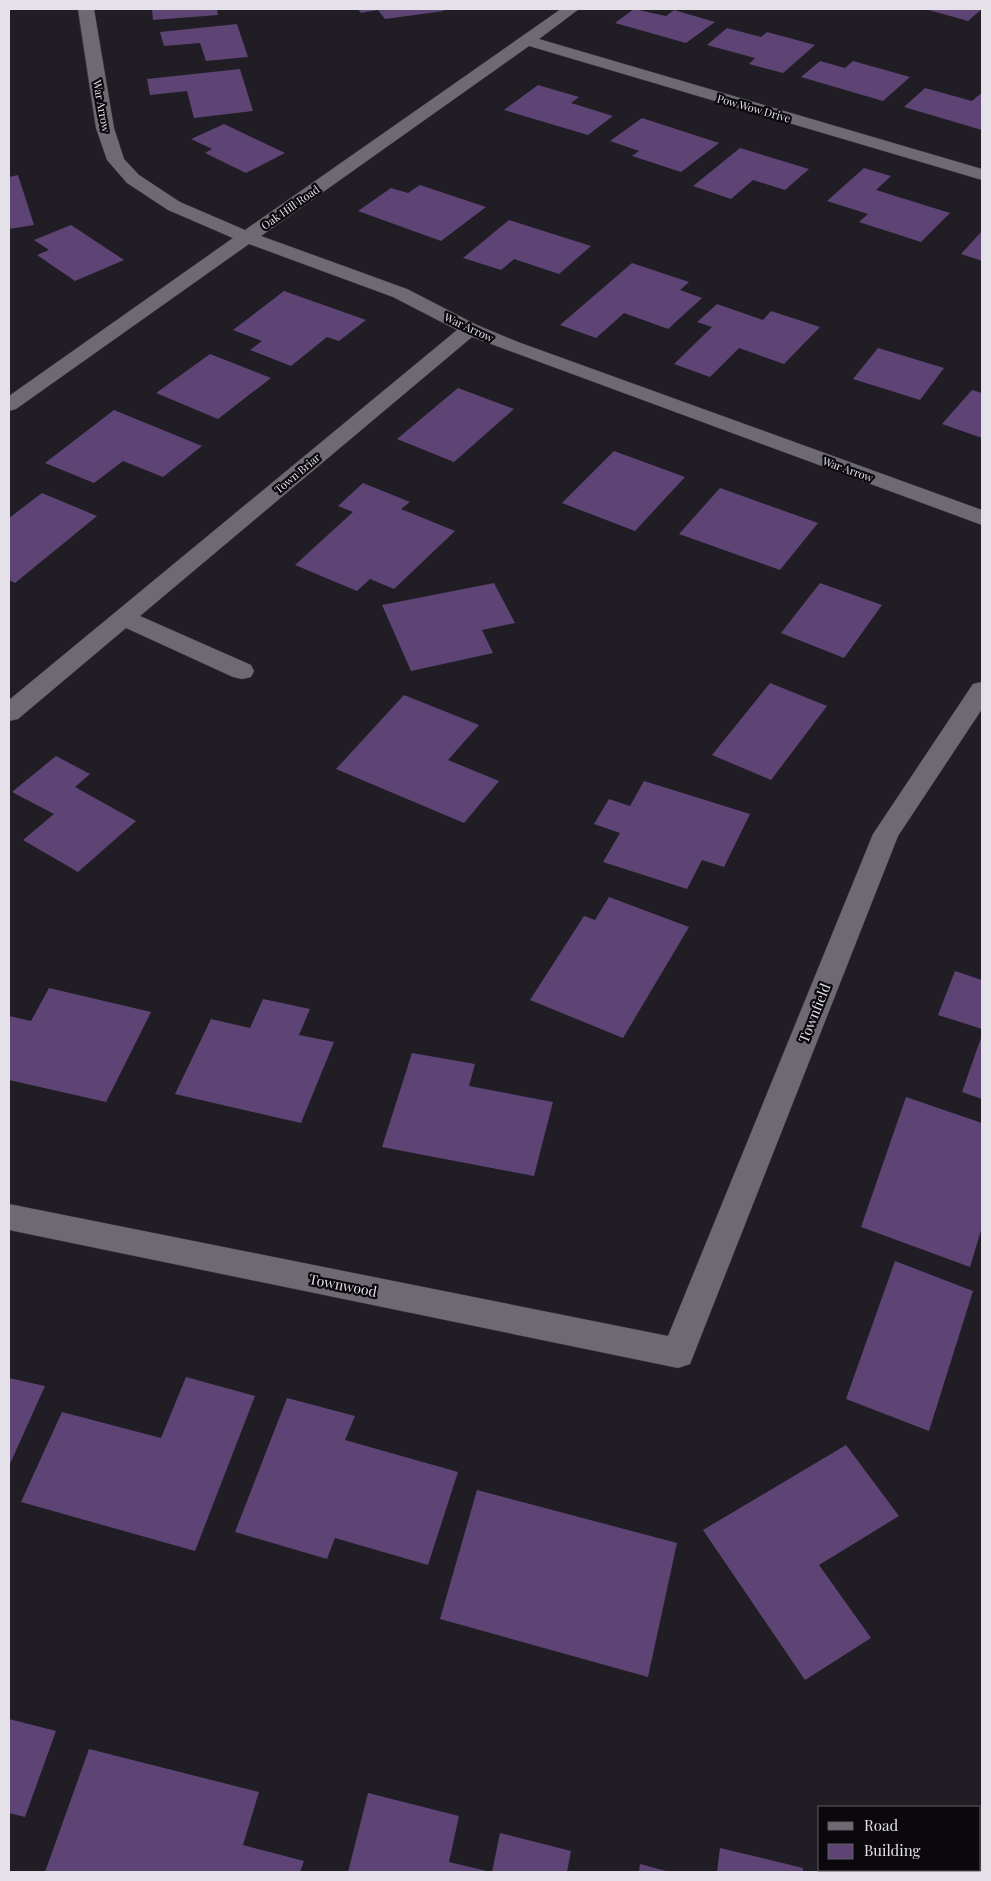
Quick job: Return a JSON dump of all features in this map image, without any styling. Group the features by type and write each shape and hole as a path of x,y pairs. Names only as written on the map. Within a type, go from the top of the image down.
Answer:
{"street":[{"name":"War Arrow","path":"86,9 105,128 116,160 133,179 174,206 246,237 400,293 470,329 511,346 982,518"},
{"name":"Oak Hill Road","path":"9,405 571,9"},
{"name":"Pow Wow Drive","path":"526,40 982,175"},
{"name":"Town Briar","path":"9,713 470,329"},
{"path":"123,618 242,671"},
{"name":"Townfield","path":"678,1353 886,834 982,690"},
{"name":"Townwood","path":"9,1217 678,1353"}],"building":[{"path":"152,9 217,9 218,15 153,20"},
{"path":"358,9 442,9 444,11 385,19 378,10 361,13"},
{"path":"634,9 666,16 674,10 715,22 686,43 615,23"},
{"path":"925,9 982,9 968,21"},
{"path":"237,24 248,57 206,61 200,43 164,46 160,32"},
{"path":"727,28 761,37 767,32 815,45 783,73 749,64 755,58 707,45"},
{"path":"820,61 845,68 853,61 910,77 883,101 801,77"},
{"path":"240,69 253,111 194,118 187,91 150,95 147,79"},
{"path":"538,85 579,97 571,103 613,116 588,135 504,110"},
{"path":"925,88 972,101 982,94 982,130 904,107"},
{"path":"642,118 719,143 681,172 632,156 639,151 610,141"},
{"path":"224,124 285,153 246,173 205,153 212,149 191,139"},
{"path":"740,148 809,169 785,190 753,180 731,199 693,186"},
{"path":"864,168 891,176 876,190 950,213 921,242 859,222 868,214 827,201"},
{"path":"18,175 34,225 9,229 9,177"},
{"path":"420,185 486,207 441,241 358,211 391,188 408,193"},
{"path":"509,220 591,246 559,274 514,259 501,270 463,258"},
{"path":"71,225 124,260 75,281 37,255 49,250 34,240"},
{"path":"982,231 982,261 961,254"},
{"path":"632,263 689,282 680,290 702,298 668,329 624,313 596,338 560,325"},
{"path":"284,291 366,320 339,341 327,337 291,366 250,350 262,341 233,330"},
{"path":"717,304 763,320 771,311 820,327 784,364 739,348 710,377 674,364 712,327 697,322"},
{"path":"878,348 944,368 920,400 853,379"},
{"path":"210,354 271,378 218,419 156,393"},
{"path":"458,388 514,409 454,462 397,439"},
{"path":"972,390 982,393 982,438 942,424"},
{"path":"114,410 202,446 163,477 123,461 94,483 45,463"},
{"path":"614,451 685,477 635,531 562,503"},
{"path":"363,483 410,502 401,509 455,531 394,589 370,579 357,591 295,565 353,512 338,506"},
{"path":"720,488 818,523 780,570 679,534"},
{"path":"42,493 97,516 15,583 9,580 9,518"},
{"path":"494,583 515,623 482,630 493,653 411,671 382,605"},
{"path":"820,583 882,605 844,658 781,633"},
{"path":"770,683 827,706 771,780 712,755"},
{"path":"404,695 479,725 448,760 499,781 464,823 336,769"},
{"path":"56,756 90,774 75,787 136,821 78,872 23,840 54,814 12,792"},
{"path":"644,781 750,814 724,867 702,860 687,889 603,862 620,833 594,824 609,799 630,806"},
{"path":"609,897 689,927 623,1038 530,1000 584,916 595,920"},
{"path":"955,971 982,980 982,1029 938,1015"},
{"path":"49,988 151,1012 106,1102 9,1080 9,1016 31,1021"},
{"path":"263,999 310,1009 299,1035 334,1042 301,1123 175,1094 211,1019 250,1028"},
{"path":"982,1035 982,1099 962,1092"},
{"path":"412,1053 475,1064 469,1086 553,1102 534,1176 382,1147"},
{"path":"906,1097 982,1123 982,1227 970,1267 861,1227"},
{"path":"895,1261 973,1291 929,1431 846,1399"},
{"path":"186,1377 255,1396 195,1551 21,1502 62,1412 161,1438"},
{"path":"9,1378 45,1386 9,1466"},
{"path":"287,1398 355,1416 345,1440 458,1472 428,1565 335,1538 327,1559 235,1532"},
{"path":"846,1445 899,1516 819,1565 871,1638 805,1680 703,1530"},
{"path":"477,1490 677,1543 648,1677 440,1619"},
{"path":"9,1719 56,1731 25,1817 9,1813"},
{"path":"89,1749 259,1792 243,1845 304,1861 300,1872 45,1872"},
{"path":"368,1793 459,1816 449,1862 491,1872 348,1872"},
{"path":"500,1833 571,1851 567,1872 492,1872"},
{"path":"720,1848 803,1868 803,1872 717,1872"},
{"path":"640,1864 670,1872 639,1872"}]}
